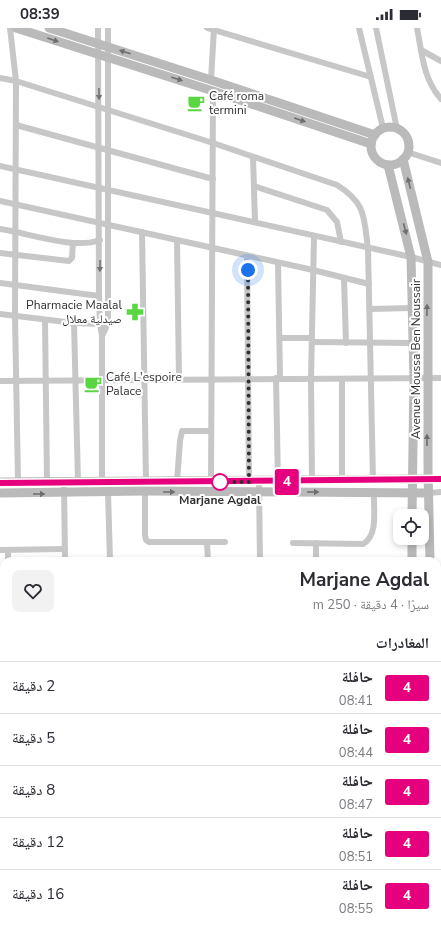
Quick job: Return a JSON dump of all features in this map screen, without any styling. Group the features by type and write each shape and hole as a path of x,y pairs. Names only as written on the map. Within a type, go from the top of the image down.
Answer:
{"street":[{"path":"10,28 16,81 17,255 15,316 18,381 18,482"},
{"path":"16,28 213,91 371,144"},
{"path":"49,28 375,135"},
{"path":"98,28 98,147 100,224 99,296 102,336 105,482 108,492 110,557"},
{"path":"102,336 108,323 108,28"},
{"path":"207,28 371,77"},
{"path":"359,28 383,128"},
{"path":"376,28 397,129"},
{"path":"416,28 431,87 441,98"},
{"path":"211,80 214,29"},
{"path":"421,50 441,61"},
{"path":"0,78 16,81 109,112 213,143 338,185 352,195 359,203 363,212 368,248 373,480"},
{"path":"211,482 210,379 213,91"},
{"path":"16,125 212,179"},
{"path":"390,127 397,129 404,134 408,140 405,156 396,164 388,165 375,158 371,144 375,135 383,128 390,127"},
{"path":"405,156 441,164"},
{"name":"Avenue Moussa Ben Noussair","path":"405,156 428,262 427,378 430,557"},
{"path":"253,157 255,222"},
{"name":"Avenue Moussa Ben Noussair","path":"388,165 412,257 414,378 412,509"},
{"path":"0,166 255,222 314,237 412,257 441,265"},
{"path":"254,186 327,210 337,222 341,242"},
{"path":"0,201 16,203 100,224 278,262 369,284"},
{"path":"0,229 73,243 95,242 100,240"},
{"path":"142,232 144,379 150,482 146,540 155,543 226,542"},
{"path":"312,482 311,379 314,237"},
{"path":"177,240 179,379"},
{"path":"0,254 69,261 72,258 73,243"},
{"path":"248,256 249,482"},
{"path":"278,262 280,338 278,378 278,482"},
{"path":"344,278 346,343"},
{"path":"0,284 99,296"},
{"path":"370,309 412,308"},
{"path":"0,314 74,323 108,323"},
{"path":"45,320 47,380 47,482"},
{"path":"74,323 78,482"},
{"path":"280,338 346,343 413,343"},
{"path":"0,381 441,378"},
{"path":"342,379 342,481"},
{"path":"177,482 182,431 211,431"},
{"path":"0,482 312,482 441,479"},
{"path":"259,482 260,557"},
{"path":"64,483 65,557"},
{"path":"0,493 64,494 149,491 441,492"},
{"path":"293,543 363,544 367,542 373,529 374,492"},
{"path":"207,542 208,557"},
{"path":"316,544 316,557"},
{"path":"412,545 412,557"},
{"path":"0,550 65,549"},
{"path":"8,550 8,557"}],"bus line":[{"name":"4","path":"0,483 312,482 441,479"}],"place":[{"name":"Café roma termini","path":"196,103"},
{"name":"Pharmacie Maalal صيدلية معلال","path":"135,312"},
{"name":"Café L'espoire Palace","path":"93,384"},
{"name":"Marjane Agdal","path":"220,482"}],"route":[{"path":"220,482 249,482 248,270"}]}
